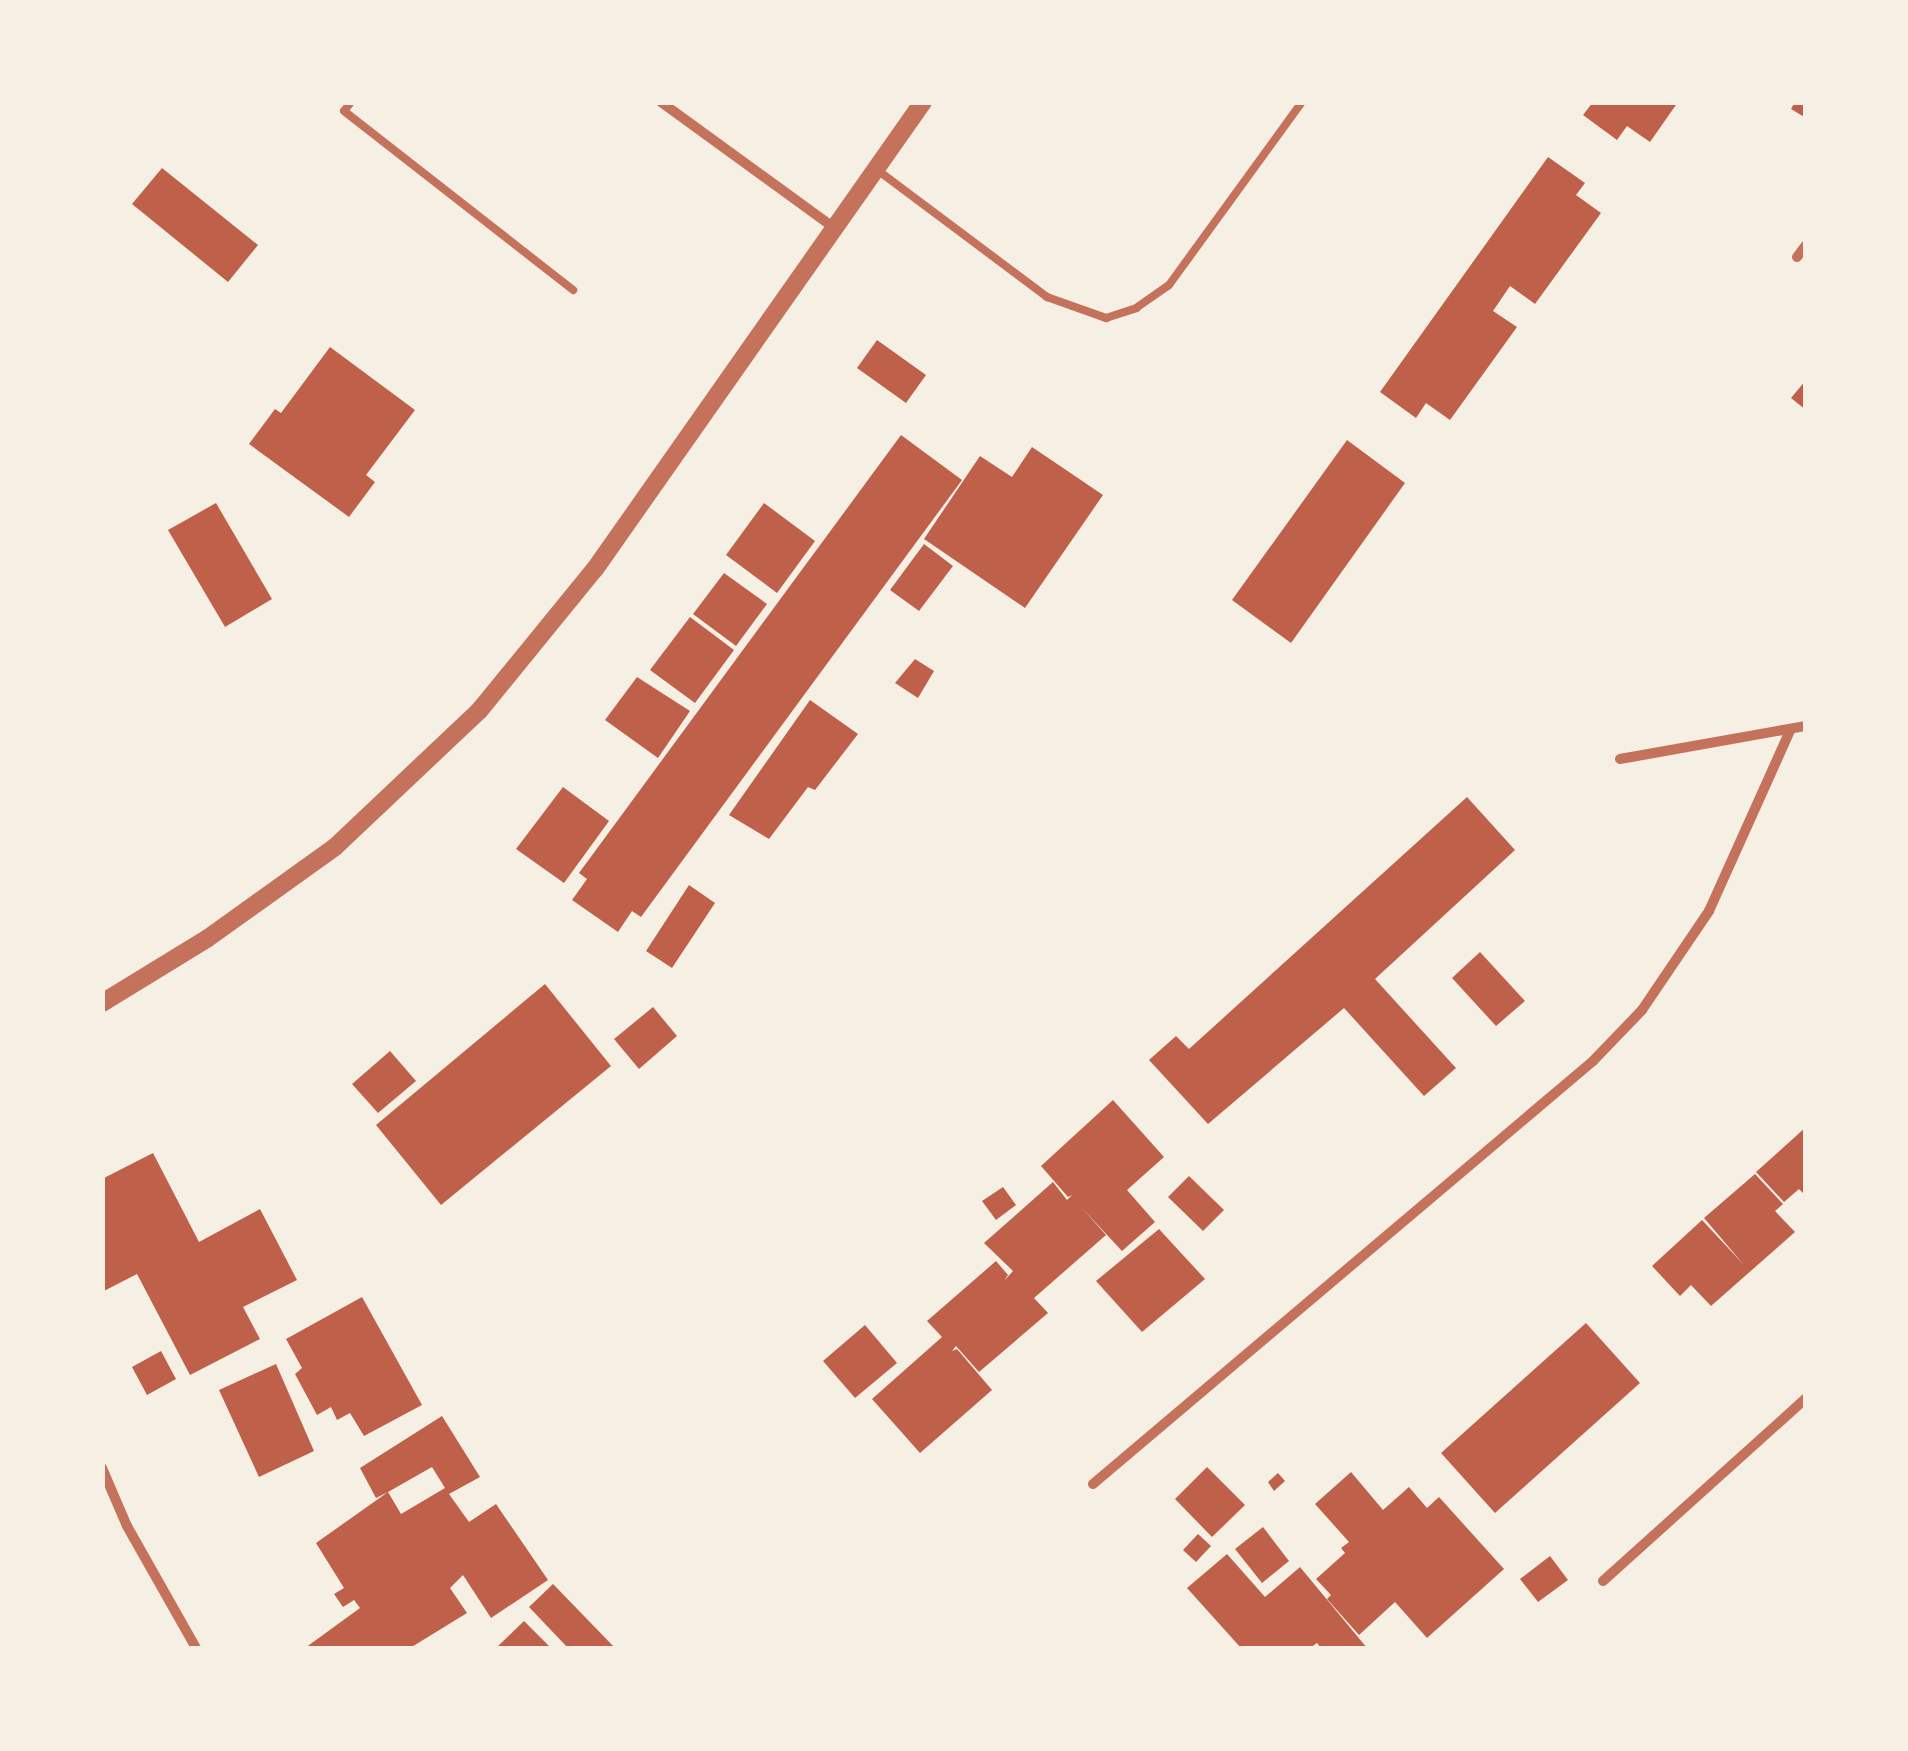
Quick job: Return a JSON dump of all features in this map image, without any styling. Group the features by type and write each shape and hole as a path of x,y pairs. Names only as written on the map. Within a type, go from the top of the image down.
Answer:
{"street":[{"path":"662,102 833,227"},
{"path":"102,1003 208,938 335,848 479,711 595,569 923,102"},
{"path":"1797,256 1806,245"},
{"path":"1620,758 1806,726"},
{"path":"1093,1484 1593,1061 1642,1010 1710,911 1790,731"},
{"path":"1602,1580 1806,1398"},
{"path":"102,1468 127,1526 196,1648"}],"lane":[{"path":"333,102 573,290"},
{"path":"344,111 351,102"},
{"path":"876,169 1048,298 1106,318 1136,308 1168,285 1302,102"}],"building":[{"path":"1593,102 1678,102 1650,142 1627,126 1617,140 1583,115"},
{"path":"1795,102 1806,102 1806,118 1791,109"},
{"path":"1548,157 1585,183 1576,195 1601,213 1535,304 1510,286 1493,311 1517,327 1450,420 1426,403 1416,418 1380,392"},
{"path":"162,168 258,245 228,282 132,204"},
{"path":"877,340 926,375 906,403 857,368"},
{"path":"330,347 415,410 366,475 375,482 349,517 249,444 275,409 281,413"},
{"path":"1806,380 1806,410 1791,398"},
{"path":"901,435 962,480 641,917 632,911 618,932 572,900 587,879 579,873"},
{"path":"1347,440 1405,483 1291,643 1232,600"},
{"path":"1032,447 1103,495 1025,608 924,539 980,456 1012,477"},
{"path":"216,503 272,599 225,627 168,530"},
{"path":"764,503 815,541 777,593 726,555"},
{"path":"924,544 953,566 919,611 890,590"},
{"path":"724,573 767,604 736,646 693,614"},
{"path":"690,617 734,650 695,703 650,670"},
{"path":"915,659 934,671 918,698 895,683"},
{"path":"637,677 690,711 658,758 605,720"},
{"path":"810,700 858,734 815,790 808,787 769,839 729,815"},
{"path":"563,787 609,821 564,883 516,849"},
{"path":"1467,797 1515,850 1375,979 1456,1068 1424,1096 1344,1008 1208,1124 1149,1060 1176,1036 1189,1049"},
{"path":"689,885 715,903 672,968 646,951"},
{"path":"1480,952 1525,1001 1496,1026 1452,978"},
{"path":"545,984 611,1066 441,1205 376,1125"},
{"path":"653,1007 677,1036 639,1069 614,1039"},
{"path":"390,1051 416,1081 378,1113 352,1084"},
{"path":"1113,1100 1164,1157 1127,1190 1155,1222 1122,1251 1082,1208 1106,1235 1034,1298 1048,1313 979,1372 956,1346 952,1351 957,1349 992,1390 920,1453 872,1399 942,1337 927,1321 996,1261 1008,1275 1004,1281 1013,1271 984,1243 1053,1182 1067,1200 1072,1195 1068,1197 1041,1166"},
{"path":"1806,1127 1806,1196 1799,1189 1784,1202 1756,1172"},
{"path":"153,1153 199,1242 260,1209 297,1280 243,1307 260,1339 190,1375 137,1274 102,1292 102,1179"},
{"path":"1755,1174 1783,1204 1775,1211 1795,1232 1711,1306 1691,1285 1680,1296 1652,1266 1702,1220 1744,1265 1704,1218"},
{"path":"1189,1176 1224,1210 1203,1231 1168,1197"},
{"path":"1003,1187 1016,1205 996,1220 982,1201"},
{"path":"1159,1229 1205,1279 1142,1332 1096,1281"},
{"path":"362,1297 422,1405 364,1436 350,1413 337,1420 331,1407 317,1415 295,1374 302,1368 286,1339"},
{"path":"1586,1323 1640,1383 1495,1513 1441,1453"},
{"path":"865,1325 897,1363 855,1398 823,1361"},
{"path":"161,1351 176,1379 147,1395 132,1367"},
{"path":"276,1364 314,1451 259,1477 219,1390"},
{"path":"442,1416 480,1477 449,1494 469,1522 496,1504 548,1580 491,1618 463,1575 450,1588 467,1613 410,1648 305,1648 360,1608 354,1600 343,1607 334,1594 344,1588 316,1543 388,1492 376,1498 360,1468","holes":["432,1467 445,1488 401,1514 388,1492"]},
{"path":"1207,1467 1245,1505 1212,1537 1175,1499"},
{"path":"1351,1472 1383,1510 1409,1487 1427,1508 1439,1497 1504,1569 1427,1638 1395,1602 1359,1635 1327,1599 1331,1595 1316,1579 1345,1553 1341,1548 1349,1542 1315,1504"},
{"path":"1278,1473 1285,1481 1274,1491 1268,1482"},
{"path":"1263,1527 1289,1561 1262,1583 1235,1549"},
{"path":"1198,1534 1211,1546 1196,1562 1183,1550"},
{"path":"1227,1554 1265,1597 1300,1567 1367,1648 1321,1648 1317,1643 1310,1648 1241,1648 1187,1588"},
{"path":"1550,1556 1568,1580 1538,1602 1520,1579"},
{"path":"553,1584 615,1648 568,1648 529,1607"},
{"path":"524,1621 551,1648 496,1648"}]}
